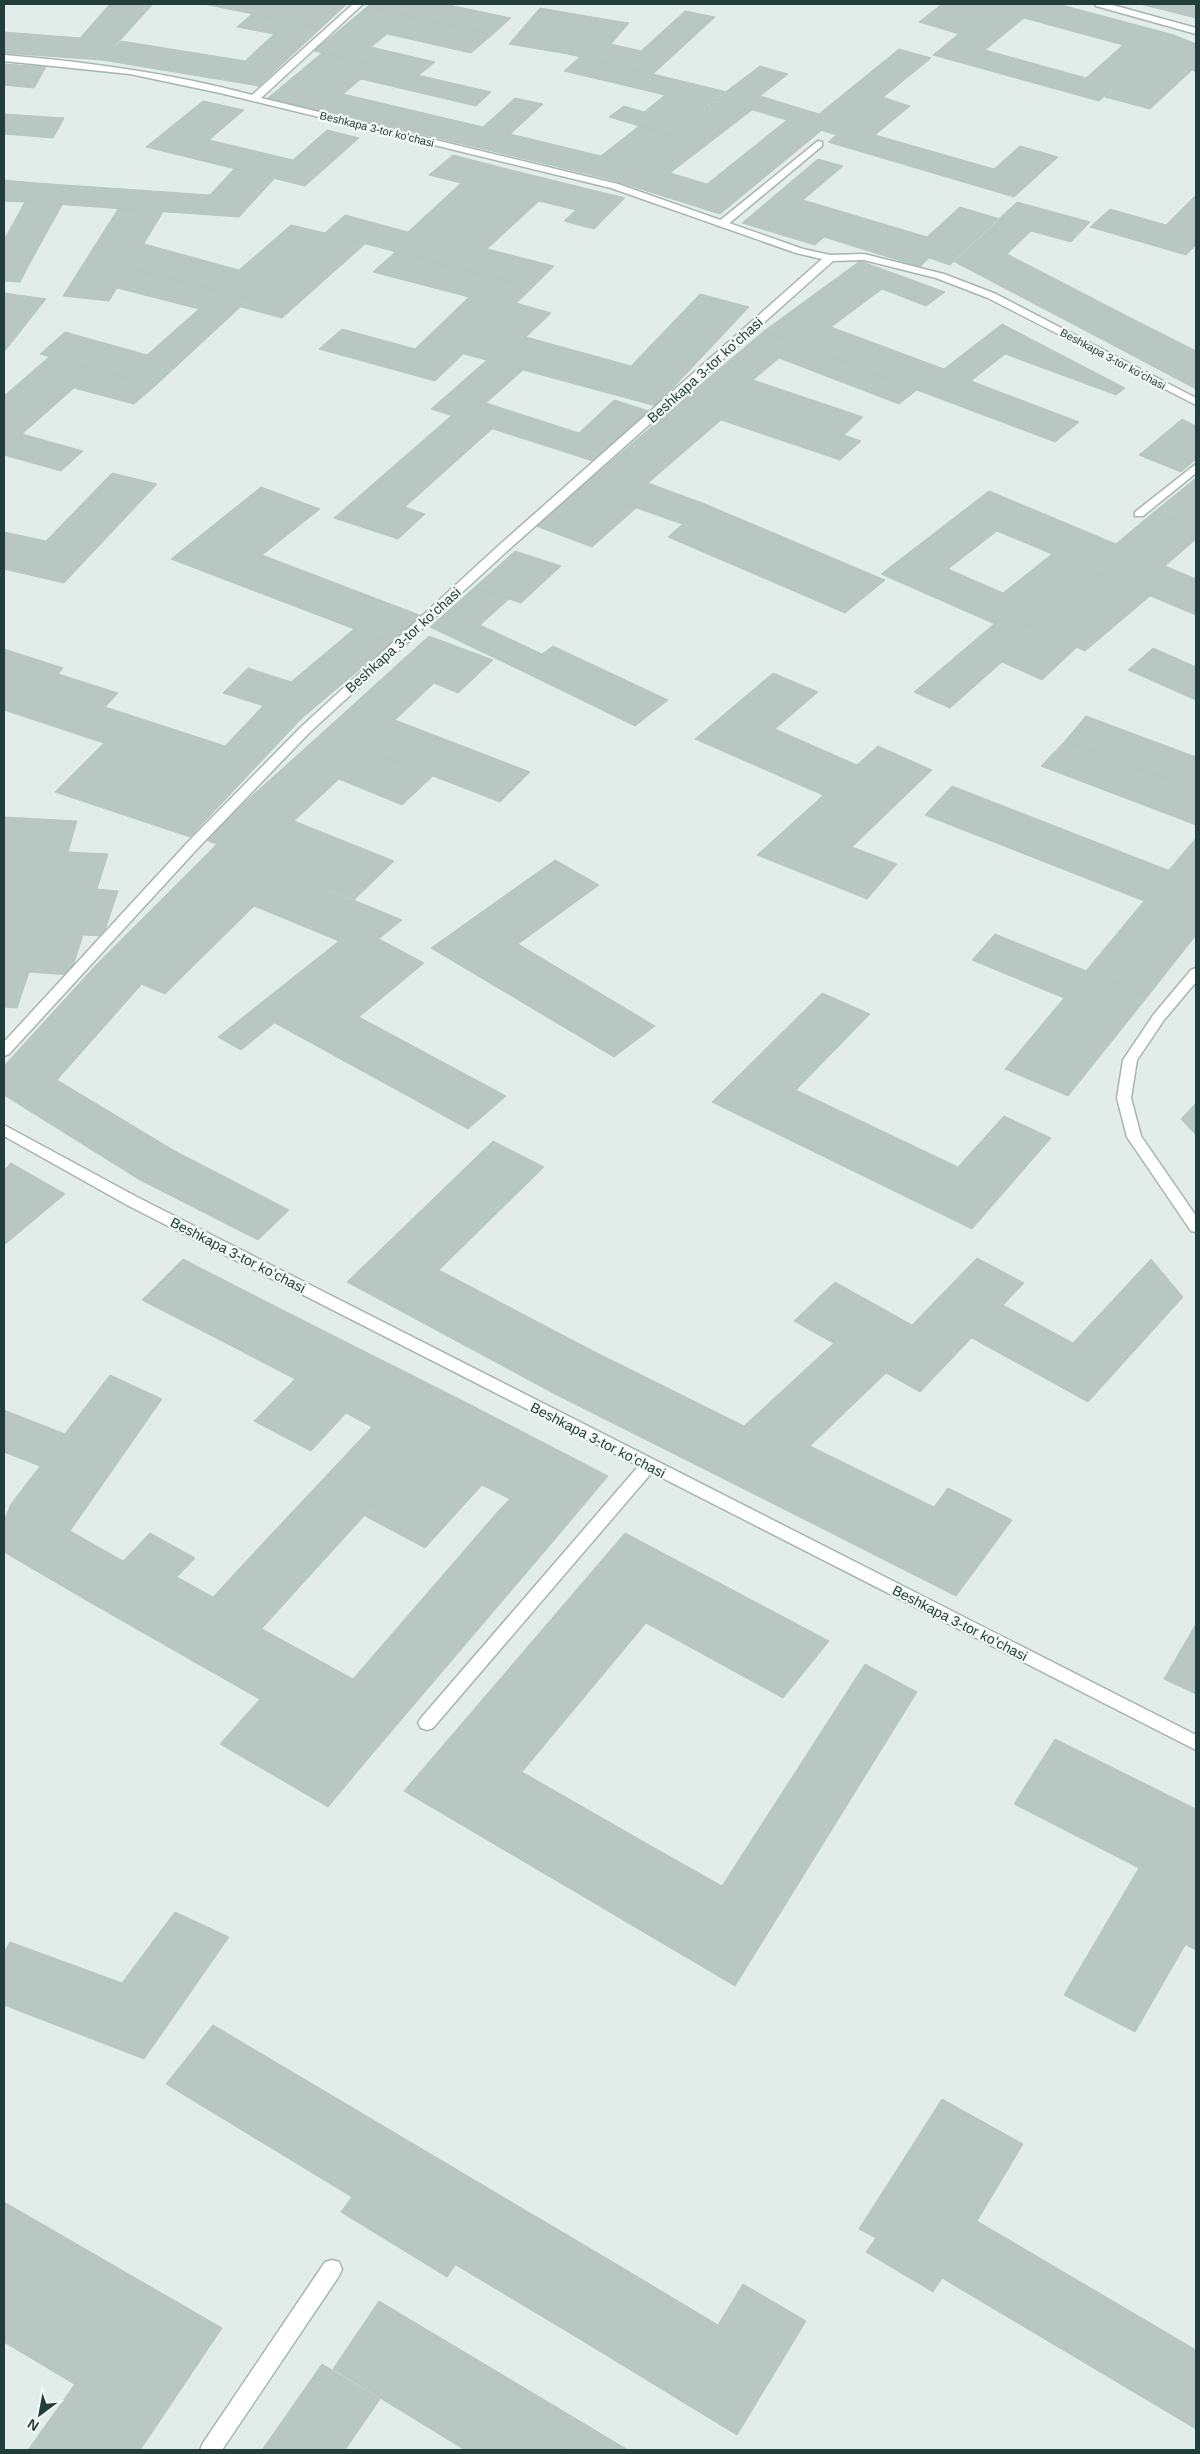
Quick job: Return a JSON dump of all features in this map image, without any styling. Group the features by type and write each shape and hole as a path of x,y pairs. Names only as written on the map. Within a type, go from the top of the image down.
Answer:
{"street":[{"path":"254,99 358,4"},
{"path":"1099,4 1196,31"},
{"name":"Beshkapa 3-tor koʻchasi","path":"4,58 140,71 207,85 254,99 614,186 722,224 830,258 842,256 864,257 940,276 992,296 1196,402"},
{"path":"722,224 818,144"},
{"name":"Beshkapa 3-tor koʻchasi","path":"4,1051 194,845 305,730 501,550 830,258"},
{"path":"1139,514 1196,467"},
{"path":"1196,972 1159,1017 1130,1060 1124,1098 1134,1137 1196,1227"},
{"name":"Beshkapa 3-tor koʻchasi","path":"4,1130 132,1201 648,1466 1196,1743"},
{"path":"427,1723 648,1466"},
{"path":"210,2450 332,2269"}],"building":[{"path":"110,4 153,4 102,60 4,53 4,32 80,38"},
{"path":"204,4 296,4 306,6 308,4 347,4 321,28"},
{"path":"371,4 444,4 511,18 492,35 367,7"},
{"path":"942,4 995,4 959,34 919,22"},
{"path":"995,4 1058,4 1174,35 1099,101 933,55","holes":["1024,18 1123,45 1086,78 985,50"]},
{"path":"1140,4 1196,4 1196,18"},
{"path":"367,7 492,35 471,53 387,34 371,47 435,62 419,75 314,51"},
{"path":"540,8 598,18 568,54 509,44"},
{"path":"685,11 715,17 653,74 568,54 598,18 629,23 611,44 641,51"},
{"path":"252,14 321,28 259,86 102,60 121,41 245,61 274,34 237,27"},
{"path":"1174,35 1196,44 1196,72 1192,70 1150,109 1105,97"},
{"path":"899,49 931,58 837,135 716,99 760,66 788,74 760,96 819,114"},
{"path":"322,53 491,92 476,106 361,79 343,94 483,127 515,98 543,104 492,151 268,98"},
{"path":"580,57 727,92 670,135 609,117 624,106 644,112 665,95 564,71"},
{"path":"4,64 46,67 34,88 4,85"},
{"path":"882,97 910,106 875,135 994,169 1020,146 1058,157 1014,197 828,142"},
{"path":"716,99 752,110 670,173 707,184 787,120 822,130 720,214 612,180"},
{"path":"203,101 244,110 209,140 293,160 327,130 359,138 305,186 146,147"},
{"path":"4,114 64,118 53,138 4,134"},
{"path":"639,126 670,135 612,180 492,151 510,134 601,156"},
{"path":"453,155 515,171 419,258 325,233 345,215 408,232 461,183 429,175"},
{"path":"818,159 843,166 803,200 850,214 815,245 742,223"},
{"path":"234,169 274,179 239,217 25,202 36,183 210,195"},
{"path":"515,171 625,198 594,229 564,221 576,210 539,201 487,249 554,266 532,288 419,258"},
{"path":"4,180 36,183 25,202 4,201"},
{"path":"1196,195 1196,245 1186,255 1090,227 1110,209 1166,225"},
{"path":"25,202 62,205 31,261 4,259 4,240"},
{"path":"1017,202 1090,222 1071,242 1031,231 1007,254 1125,315 1090,333 953,261"},
{"path":"960,207 1000,219 950,265 929,258 920,267 824,237 850,214 927,237"},
{"path":"118,209 163,212 109,301 63,296"},
{"path":"291,225 325,233 249,299 129,268 144,244 239,270"},
{"path":"325,233 365,244 282,318 241,307"},
{"path":"395,252 532,288 435,381 319,349 342,329 415,349 469,297 373,272"},
{"path":"4,259 31,261 20,282 4,281"},
{"path":"860,261 945,292 926,306 882,289 831,327 944,369 917,390 764,331"},
{"path":"129,268 249,299 155,386 40,354 65,332 147,355 199,309 117,288"},
{"path":"4,293 46,299 4,352"},
{"path":"700,294 749,307 656,406 464,354 516,303 551,313 526,337 631,366"},
{"path":"1125,315 1196,351 1196,389 1090,333"},
{"path":"1002,324 1125,388 1116,395 1005,354 971,381 1079,422 1055,442 917,390"},
{"path":"764,331 917,390 899,404 779,358 753,380 863,417 844,435 699,386"},
{"path":"49,357 155,386 134,404 74,388 22,434 83,451 61,471 4,455 4,396"},
{"path":"487,360 523,370 486,403 579,433 614,400 652,412 599,463 431,409"},
{"path":"699,386 861,441 840,460 721,420 648,483 705,504 682,524 580,488"},
{"path":"451,416 492,429 405,507 425,514 398,539 334,518"},
{"path":"1182,419 1196,426 1196,459 1181,472 1139,455"},
{"path":"112,473 157,484 64,583 4,569 4,532 46,541"},
{"path":"1196,478 1196,529 1154,512"},
{"path":"261,487 320,509 262,555 422,616 391,643 171,559"},
{"path":"580,488 636,508 592,547 536,526"},
{"path":"989,491 1116,544 1011,631 881,574","holes":["997,531 1052,554 1003,593 948,569"]},
{"path":"705,504 885,580 845,613 668,537"},
{"path":"1154,512 1196,529 1196,539 1165,566 1196,579 1196,615 1086,569"},
{"path":"515,551 561,566 521,603 475,587"},
{"path":"1086,569 1150,596 1085,651 1021,623"},
{"path":"475,587 509,599 480,625 542,654 520,670 430,627"},
{"path":"1021,623 1077,647 1042,680 1002,662 950,708 914,692 994,624 1011,631"},
{"path":"354,629 391,643 302,718 223,693 248,668 291,682"},
{"path":"429,636 493,660 458,693 434,683 395,720 530,772 500,802 322,733"},
{"path":"553,646 668,700 635,726 520,670"},
{"path":"1153,648 1196,667 1196,700 1128,670"},
{"path":"4,649 63,668 58,674 118,693 105,707 225,746 263,706 302,718 237,787 4,710"},
{"path":"773,673 818,692 775,729 857,765 823,795 695,739"},
{"path":"1086,716 1196,757 1196,790 1065,741"},
{"path":"322,733 433,776 402,805 339,779 294,821 394,861 353,901 204,839"},
{"path":"1065,741 1196,790 1196,825 1041,766"},
{"path":"104,743 237,787 190,837 55,792"},
{"path":"878,746 932,770 852,847 897,864 867,899 757,855"},
{"path":"952,786 1196,881 1196,935 1148,996 1086,971 1144,901 925,815"},
{"path":"4,817 77,821 68,852 108,854 97,889 118,891 103,936 83,935 70,975 29,972 17,1008 4,1007"},
{"path":"1196,838 1196,881 1169,870"},
{"path":"217,844 402,920 241,1050 218,1037 339,941 254,906 165,994 96,965"},
{"path":"555,860 599,885 518,944 655,1026 614,1057 431,948"},
{"path":"995,934 1148,996 1068,1096 1005,1069 1064,998 972,960"},
{"path":"379,939 424,963 359,1017 506,1096 468,1129 275,1023"},
{"path":"96,965 141,985 57,1080 173,1150 140,1180 4,1095 4,1066"},
{"path":"822,993 870,1014 796,1090 958,1167 1004,1116 1051,1138 972,1229 712,1102"},
{"path":"1196,1103 1196,1135 1181,1119"},
{"path":"493,1141 544,1167 439,1270 593,1351 553,1393 347,1282"},
{"path":"173,1150 289,1210 258,1240 140,1180"},
{"path":"11,1163 65,1194 4,1245 4,1170"},
{"path":"977,1258 1024,1283 920,1392 794,1321 835,1282 912,1325"},
{"path":"183,1259 263,1300 222,1341 142,1300"},
{"path":"1151,1259 1183,1297 1088,1402 972,1338 1003,1305 1073,1343"},
{"path":"263,1300 336,1337 295,1379 222,1341"},
{"path":"336,1337 467,1403 314,1571 263,1543 372,1427 346,1413 311,1451 254,1421"},
{"path":"834,1343 886,1373 758,1496 553,1393 593,1351 744,1426"},
{"path":"110,1375 162,1399 70,1531 123,1561 86,1600 4,1552 4,1521 11,1504"},
{"path":"467,1403 608,1476 556,1538 500,1509 510,1499 482,1485 453,1517 392,1486"},
{"path":"4,1410 65,1434 40,1466 4,1452"},
{"path":"810,1446 934,1507 948,1488 1012,1520 956,1596 758,1496"},
{"path":"392,1486 453,1517 425,1548 365,1516"},
{"path":"500,1509 556,1538 367,1760 219,1676 262,1629 353,1679"},
{"path":"150,1533 195,1558 177,1577 213,1597 263,1543 314,1571 219,1676 86,1600"},
{"path":"625,1533 829,1641 783,1698 646,1623 522,1772 644,1842 596,1904 404,1791"},
{"path":"1196,1624 1196,1694 1164,1679"},
{"path":"865,1664 917,1692 735,1986 596,1904 644,1842 722,1886"},
{"path":"260,1699 367,1760 328,1807 220,1744"},
{"path":"1055,1739 1196,1809 1196,1926 1135,2032 1064,1995 1139,1868 1014,1804"},
{"path":"175,1912 229,1937 144,2059 4,2005 4,1953 10,1942 122,1983"},
{"path":"1196,1926 1196,1950 1186,1945"},
{"path":"213,2025 503,2197 447,2277 341,2212 352,2197 166,2084"},
{"path":"942,2099 1023,2144 977,2221 1196,2350 1196,2429 942,2278 933,2292 866,2252 876,2238 859,2229"},
{"path":"503,2197 623,2268 578,2338 456,2265"},
{"path":"4,2202 222,2328 153,2431 4,2342"},
{"path":"623,2268 718,2325 743,2284 806,2321 737,2435 578,2338"},
{"path":"379,2301 578,2420 560,2450 465,2450 333,2369"},
{"path":"322,2364 380,2399 345,2450 262,2450"},
{"path":"75,2384 153,2431 140,2450 28,2450"},
{"path":"578,2420 628,2450 560,2450"}]}
